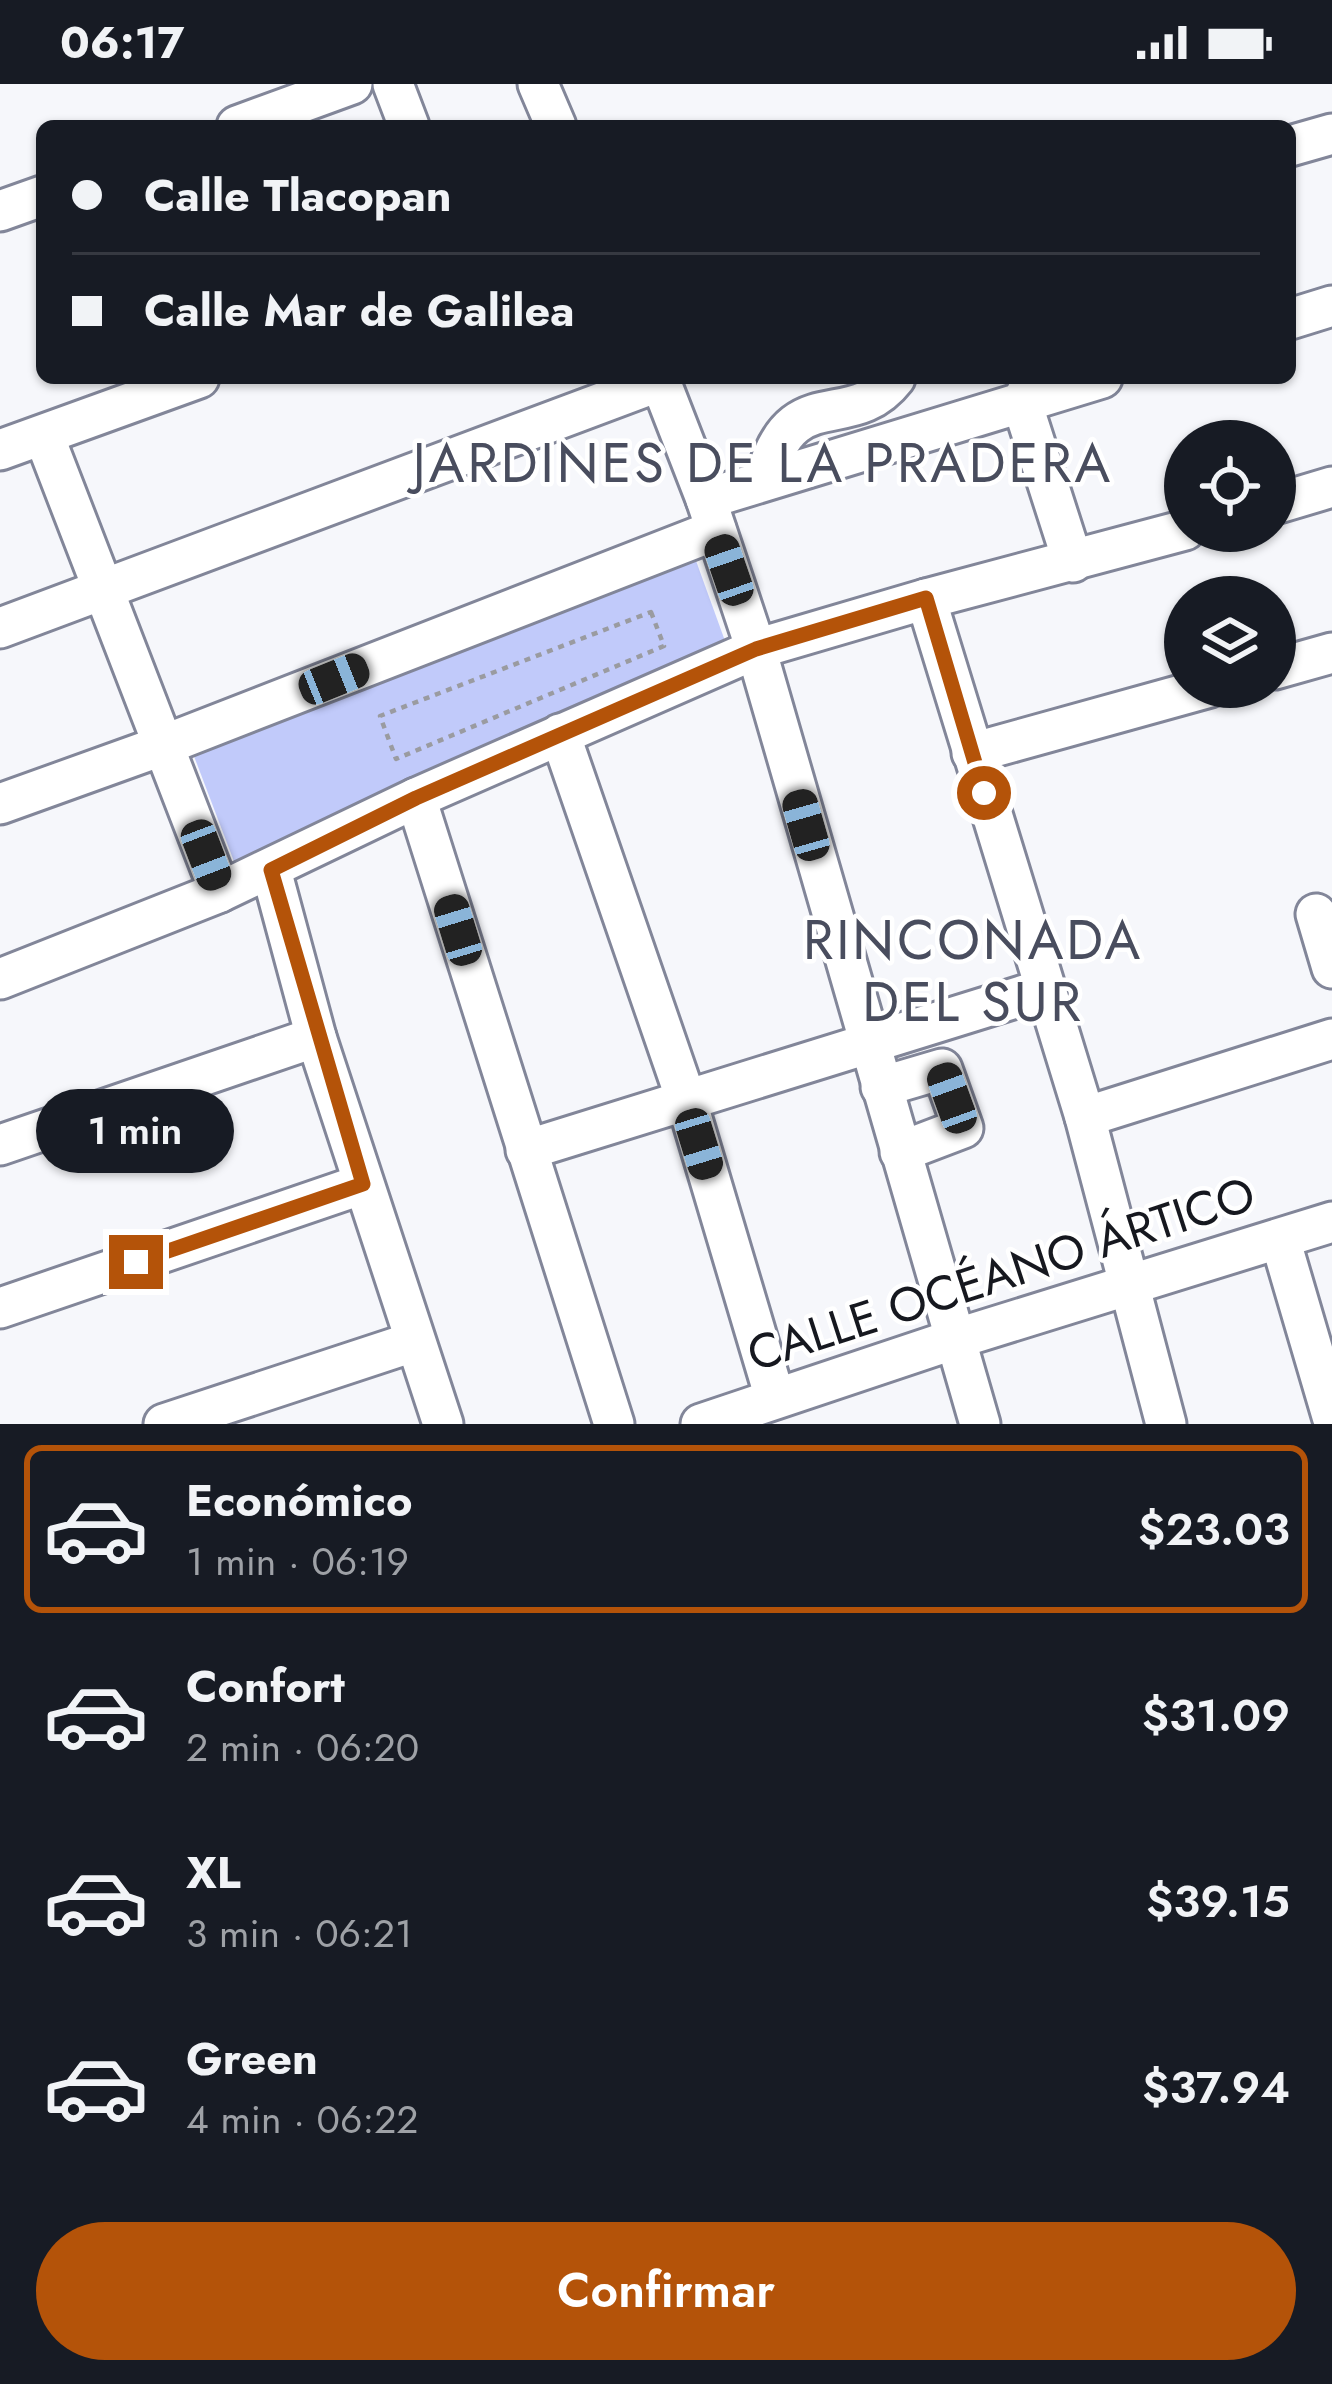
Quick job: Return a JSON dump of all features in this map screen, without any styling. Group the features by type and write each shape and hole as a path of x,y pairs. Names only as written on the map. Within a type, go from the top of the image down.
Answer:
{"street":[{"path":"254,120 352,84"},
{"path":"393,84 407,120"},
{"path":"538,84 553,120"},
{"path":"1296,144 1332,134"},
{"path":"0,211 36,198"},
{"path":"1296,318 1332,307"},
{"path":"1,445 44,436 169,384"},
{"path":"0,628 648,384"},
{"path":"661,384 756,649 980,1424"},
{"path":"764,480 773,447 790,426 815,412 865,400 889,384"},
{"path":"0,805 164,745 711,515 764,480 1028,390 1065,384"},
{"path":"1028,390 1073,562"},
{"path":"44,436 220,892"},
{"path":"1296,498 1332,487"},
{"path":"0,979 271,870 416,798 756,649 926,598 1164,536"},
{"path":"926,598 1085,1117 1166,1424"},
{"path":"1296,663 1332,653"},
{"path":"972,753 1164,700"},
{"path":"560,734 687,1102 775,1398"},
{"path":"416,798 614,1424"},
{"path":"271,870 316,1036 443,1424"},
{"path":"1316,914 1332,968"},
{"path":"526,1150 1044,989"},
{"path":"0,1145 316,1036"},
{"path":"1085,1117 1332,1040"},
{"path":"880,1087 942,1069 963,1128 900,1152"},
{"path":"0,1308 363,1184"},
{"name":"CALLE OCÉANO ÁRTICO","path":"719,1421 956,1339 1332,1222"},
{"path":"1280,1239 1332,1416"},
{"path":"164,1424 413,1342"}],"path":[{"path":"650,612 664,646 396,759 380,716 650,612"}],"shaded area":[{"path":"695,558 729,652 235,864 189,743"}],"district":[{"name":"JARDINES DE LA PRADERA","path":"763,463"},
{"name":"RINCONADA DEL SUR","path":"973,971"}],"route":[{"path":"136,1262 363,1184 271,870 416,798 756,649 926,598 984,793"}]}
